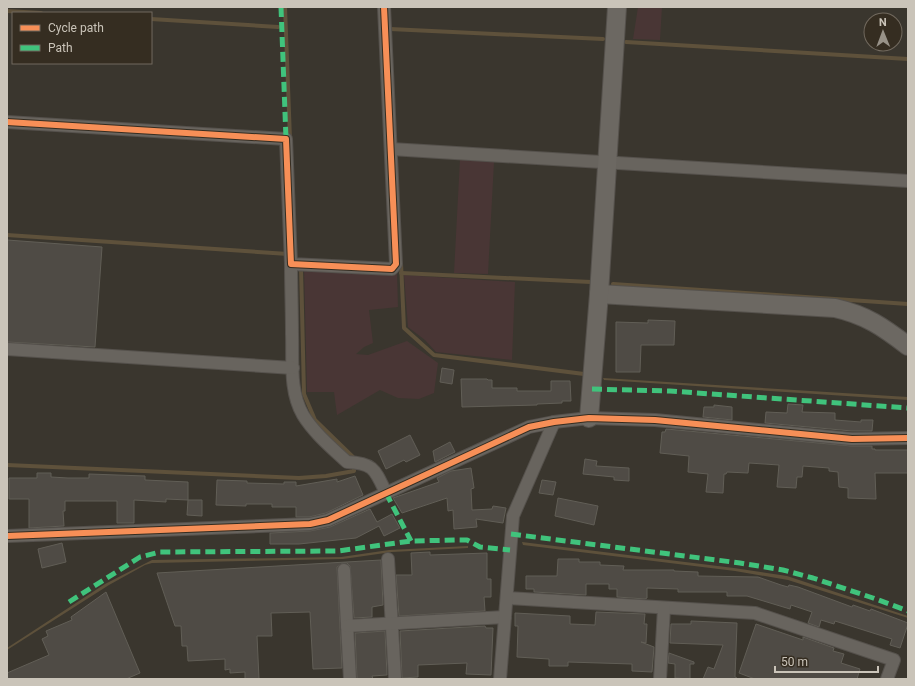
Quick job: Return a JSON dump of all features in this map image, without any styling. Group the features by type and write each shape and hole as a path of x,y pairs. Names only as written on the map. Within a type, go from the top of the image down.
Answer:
{"street":[{"path":"291,264 392,269 396,264 384,7"},
{"path":"589,418 599,294 616,7"},
{"path":"7,122 286,139 295,394 304,416 320,437 347,462 366,464 373,469 386,492"},
{"path":"391,149 908,181"},
{"path":"599,294 835,308 852,312 873,321 908,346"},
{"path":"7,349 293,368"},
{"path":"7,536 310,524 328,520 529,426 589,418 655,420 852,439 908,438"},
{"path":"500,679 513,516 554,422"},
{"path":"388,559 395,679"},
{"path":"344,570 350,679"},
{"path":"506,598 754,613 894,660 887,679"},
{"path":"660,679 664,608"},
{"path":"347,626 505,617"}],"shaded area":[{"path":"638,7 662,7 660,40 633,39"},
{"path":"460,159 494,162 488,274 454,273"},
{"path":"304,268 397,272 398,307 369,310 373,343 364,347 356,354 368,355 407,341 438,363 434,393 419,399 398,398 380,390 337,415 334,392 307,392"},
{"path":"404,275 515,282 512,360 436,352 425,340 408,327"},
{"path":"603,378 908,397 908,400 604,380"},
{"path":"522,542 787,576 908,616 908,618 788,580 735,571 523,545"},
{"path":"468,546 468,548 392,552 343,559 152,563 145,565 109,585 7,650 7,648 105,584 152,560 341,557 389,550"}],"building":[{"path":"7,240 102,247 95,347 7,342"},
{"path":"648,320 675,321 674,345 641,345 640,372 616,372 616,322 648,323"},
{"path":"442,368 454,370 452,384 440,382"},
{"path":"461,379 492,380 492,388 517,388 517,391 551,391 551,381 570,381 571,401 537,405 462,407"},
{"path":"788,404 803,405 802,412 835,413 835,420 861,422 861,420 873,420 872,431 852,431 765,423 766,412 787,413"},
{"path":"714,405 732,407 732,420 703,417 704,407 714,407"},
{"path":"666,429 851,446 872,446 872,449 875,450 908,450 908,473 875,473 876,499 848,498 848,488 839,487 838,472 829,471 829,468 803,466 802,477 797,477 796,488 777,487 779,465 749,463 748,473 727,472 724,474 723,493 706,492 708,474 688,472 689,456 660,453 662,432 665,432"},
{"path":"410,435 420,455 406,462 404,460 386,469 378,451"},
{"path":"450,442 455,452 435,462 433,451"},
{"path":"585,459 597,461 596,466 629,468 629,481 614,480 614,477 583,474"},
{"path":"471,468 474,488 471,489 472,510 492,509 493,506 506,508 503,523 476,519 477,527 454,529 453,510 448,511 447,498 402,513 393,498 439,482 437,478 451,471"},
{"path":"37,473 51,473 51,477 68,478 89,478 89,474 145,476 145,480 188,482 188,500 166,499 166,502 134,500 134,523 117,523 117,501 65,501 65,511 63,511 64,526 29,528 29,499 9,499 9,478 37,478"},
{"path":"355,476 363,495 326,513 309,517 296,517 296,507 272,507 272,504 246,504 246,506 216,505 217,480 247,481 247,483 284,484 284,482 296,482 296,486 337,479 337,482"},
{"path":"542,480 556,482 553,495 539,493"},
{"path":"558,498 598,506 594,525 555,516"},
{"path":"188,500 202,500 202,516 187,515"},
{"path":"370,509 377,522 392,514 400,528 384,536 379,526 356,538 299,544 270,544 270,533 310,531 330,527"},
{"path":"62,543 66,562 42,568 38,549"},
{"path":"430,552 430,555 487,553 487,579 491,579 491,597 484,597 485,611 399,616 396,575 412,575 411,553"},
{"path":"558,559 579,559 579,562 600,562 600,565 624,566 623,570 674,570 698,572 698,576 758,577 788,587 789,585 798,587 852,607 853,605 870,611 871,609 908,624 900,648 890,645 892,639 835,621 834,624 821,620 819,627 808,623 812,612 791,605 790,609 747,596 727,596 727,592 678,592 678,589 647,588 647,598 645,599 617,597 617,589 609,589 609,584 586,584 586,595 534,592 534,589 526,589 526,576 557,576"},
{"path":"381,560 383,605 372,607 372,617 354,618 350,566 347,563 343,563 337,567 342,668 313,669 310,612 271,613 272,636 257,636 259,679 245,679 245,672 230,673 230,669 225,670 225,659 188,661 187,646 182,646 181,626 175,626 157,573"},
{"path":"106,592 140,673 126,679 7,679 7,673 49,655 42,639 48,636 46,631 72,620 71,617"},
{"path":"596,612 645,614 644,624 647,624 646,643 641,642 654,647 652,672 632,671 632,664 568,662 568,666 549,666 549,659 517,657 518,626 515,626 515,613 570,616 570,624 595,625"},
{"path":"691,621 737,623 735,677 737,679 703,679 708,667 714,669 723,645 670,643 671,624 691,624"},
{"path":"756,624 803,640 803,637 834,648 833,651 844,654 841,663 860,669 857,679 755,679 739,673"},
{"path":"485,626 486,628 493,628 491,675 466,674 467,663 418,665 418,677 402,678 400,631"},
{"path":"385,631 387,675 372,676 373,679 357,679 355,633"},
{"path":"669,653 694,662 694,664 690,664 690,679 675,678 675,664 668,663"}],"waterway":[{"path":"285,7 290,139"},
{"path":"7,11 24,12"},
{"path":"152,19 278,27"},
{"path":"390,29 603,39"},
{"path":"626,42 908,59"},
{"path":"7,235 288,254"},
{"path":"401,263 404,328 434,355 584,374"},
{"path":"301,267 304,394 315,420 353,457"},
{"path":"401,273 591,282"},
{"path":"613,284 908,304"},
{"path":"7,465 299,478 326,476 354,471 354,467"}],"marked path":[{"path":"281,7 286,139"},
{"path":"592,389 670,391 908,408"},
{"path":"386,493 411,541"},
{"path":"511,534 740,563 783,570 813,578 908,611"},
{"path":"69,602 140,557 160,552 338,551 411,541 457,540 467,540 480,547 510,550"}],"cycle path":[{"path":"7,122 286,139 291,264 392,269 396,264 384,7"},
{"path":"7,536 310,524 328,520 529,427 554,422 589,418 655,420 852,439 908,438"}]}
